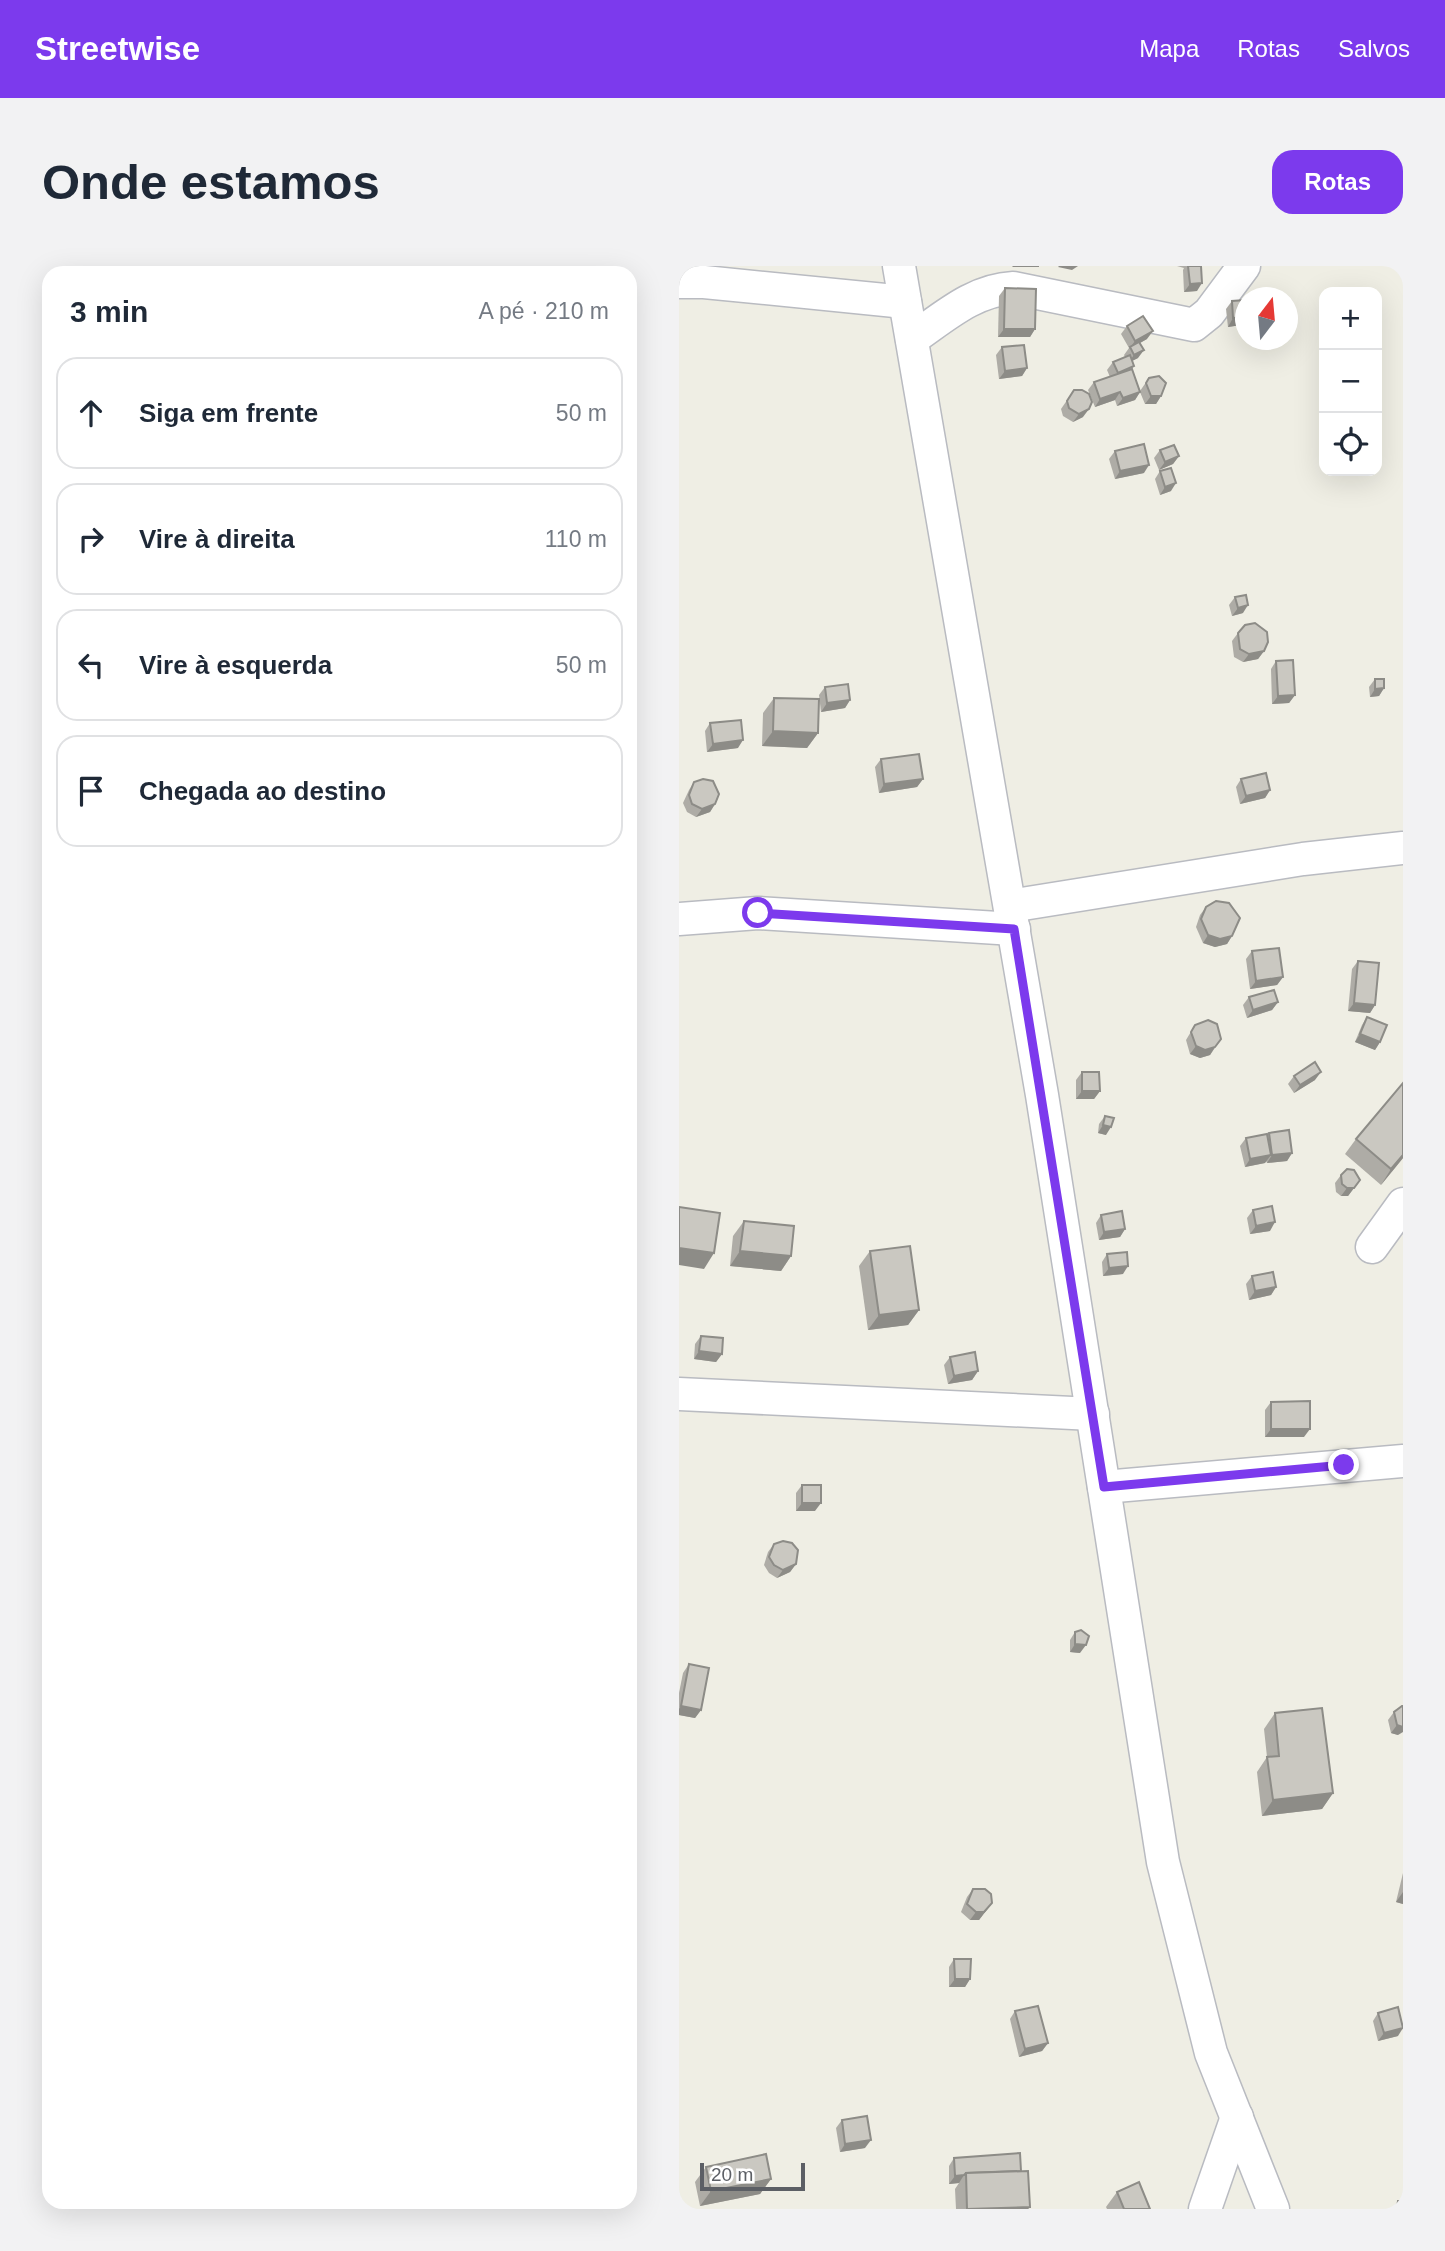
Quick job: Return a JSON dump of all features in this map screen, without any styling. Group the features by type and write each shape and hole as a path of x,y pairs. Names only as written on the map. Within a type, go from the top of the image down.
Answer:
{"street":[{"path":"899,266 1012,918 1163,1862 1211,2053 1273,2209"},
{"path":"912,339 977,296 993,289 1013,288 1194,325 1209,313 1244,266"},
{"path":"679,282 905,302"},
{"path":"679,919 758,913 1012,918 1303,859 1403,848"},
{"path":"1372,1247 1403,1204"},
{"path":"679,1394 1093,1414"},
{"path":"1104,1487 1403,1461"},
{"path":"1205,2209 1237,2117"}],"building":[{"path":"1188,266 1201,266 1202,283 1190,284"},
{"path":"1005,288 1036,289 1035,329 1004,329"},
{"path":"1232,301 1235,301 1235,318 1233,318"},
{"path":"1143,316 1153,331 1135,341 1127,326"},
{"path":"1139,342 1144,350 1134,355 1130,347"},
{"path":"1024,345 1027,368 1005,371 1002,347"},
{"path":"1130,355 1134,366 1118,373 1113,362"},
{"path":"1132,369 1140,392 1123,398 1120,392 1100,399 1094,382"},
{"path":"1159,376 1166,383 1161,396 1151,396 1146,383 1149,378"},
{"path":"1074,390 1089,394 1092,402 1089,409 1079,414 1069,408 1067,401"},
{"path":"1144,444 1149,465 1120,471 1115,451"},
{"path":"1174,445 1179,456 1165,462 1160,450"},
{"path":"1171,468 1176,483 1165,487 1160,471"},
{"path":"1246,595 1248,605 1238,608 1235,597"},
{"path":"1255,623 1267,632 1268,642 1264,651 1249,654 1240,649 1238,633 1245,625"},
{"path":"1293,660 1295,695 1278,696 1276,661"},
{"path":"1375,679 1384,679 1384,688 1375,689"},
{"path":"848,684 850,700 827,703 825,687"},
{"path":"774,698 819,699 818,733 773,731"},
{"path":"741,720 743,740 713,744 710,723"},
{"path":"919,754 923,779 884,784 881,759"},
{"path":"1266,773 1270,790 1246,796 1241,779"},
{"path":"703,779 713,781 719,794 715,804 702,809 692,804 689,795 694,782"},
{"path":"1216,901 1229,903 1240,918 1232,936 1220,939 1208,935 1201,919 1206,907"},
{"path":"1279,948 1283,977 1256,981 1252,951"},
{"path":"1358,961 1379,963 1375,1005 1354,1003"},
{"path":"1274,990 1278,1002 1253,1010 1249,997"},
{"path":"1367,1017 1387,1025 1380,1042 1360,1034"},
{"path":"1208,1020 1217,1024 1221,1039 1215,1047 1205,1050 1196,1046 1191,1032 1195,1025"},
{"path":"1315,1062 1321,1072 1300,1085 1294,1076"},
{"path":"1082,1072 1099,1072 1100,1091 1082,1091"},
{"path":"1403,1083 1403,1155 1391,1169 1356,1139"},
{"path":"1105,1116 1114,1118 1111,1127 1103,1125"},
{"path":"1289,1130 1292,1153 1272,1155 1269,1133"},
{"path":"1267,1134 1271,1155 1250,1159 1246,1138"},
{"path":"1347,1169 1354,1170 1360,1180 1354,1188 1347,1188 1342,1184 1341,1175"},
{"path":"1272,1206 1275,1222 1256,1226 1253,1210"},
{"path":"679,1207 720,1213 714,1253 679,1248"},
{"path":"1122,1211 1125,1229 1104,1232 1101,1215"},
{"path":"744,1221 794,1226 791,1256 740,1251"},
{"path":"910,1246 919,1310 879,1315 870,1251"},
{"path":"1127,1252 1128,1266 1109,1268 1107,1254"},
{"path":"1273,1272 1276,1287 1255,1291 1252,1276"},
{"path":"701,1336 723,1338 722,1354 699,1351"},
{"path":"975,1352 978,1371 954,1376 950,1357"},
{"path":"1310,1401 1310,1429 1271,1429 1271,1402"},
{"path":"802,1485 821,1485 821,1503 802,1503"},
{"path":"783,1541 792,1543 798,1550 796,1564 783,1570 774,1565 769,1557 774,1544"},
{"path":"1081,1630 1089,1636 1086,1645 1075,1644 1075,1632"},
{"path":"689,1664 709,1668 701,1710 681,1706"},
{"path":"1402,1706 1403,1727 1397,1725 1394,1712"},
{"path":"1322,1708 1333,1793 1273,1800 1267,1757 1279,1756 1275,1713"},
{"path":"973,1889 985,1889 991,1894 992,1903 984,1912 976,1912 967,1904"},
{"path":"954,1959 971,1959 970,1979 955,1979"},
{"path":"1038,2006 1048,2043 1025,2049 1015,2011"},
{"path":"1398,2007 1403,2028 1384,2033 1378,2013"},
{"path":"867,2116 871,2140 845,2144 842,2120"},
{"path":"1020,2153 1021,2171 966,2173 955,2176 954,2158"},
{"path":"766,2154 771,2179 711,2191 706,2167"},
{"path":"1028,2171 1030,2207 967,2209 966,2173"},
{"path":"1139,2182 1150,2209 1124,2209 1117,2192"},
{"path":"1398,2201 1403,2201 1403,2209 1397,2209"}],"route":[{"path":"758,913 1014,929 1104,1487 1344,1465"}]}
